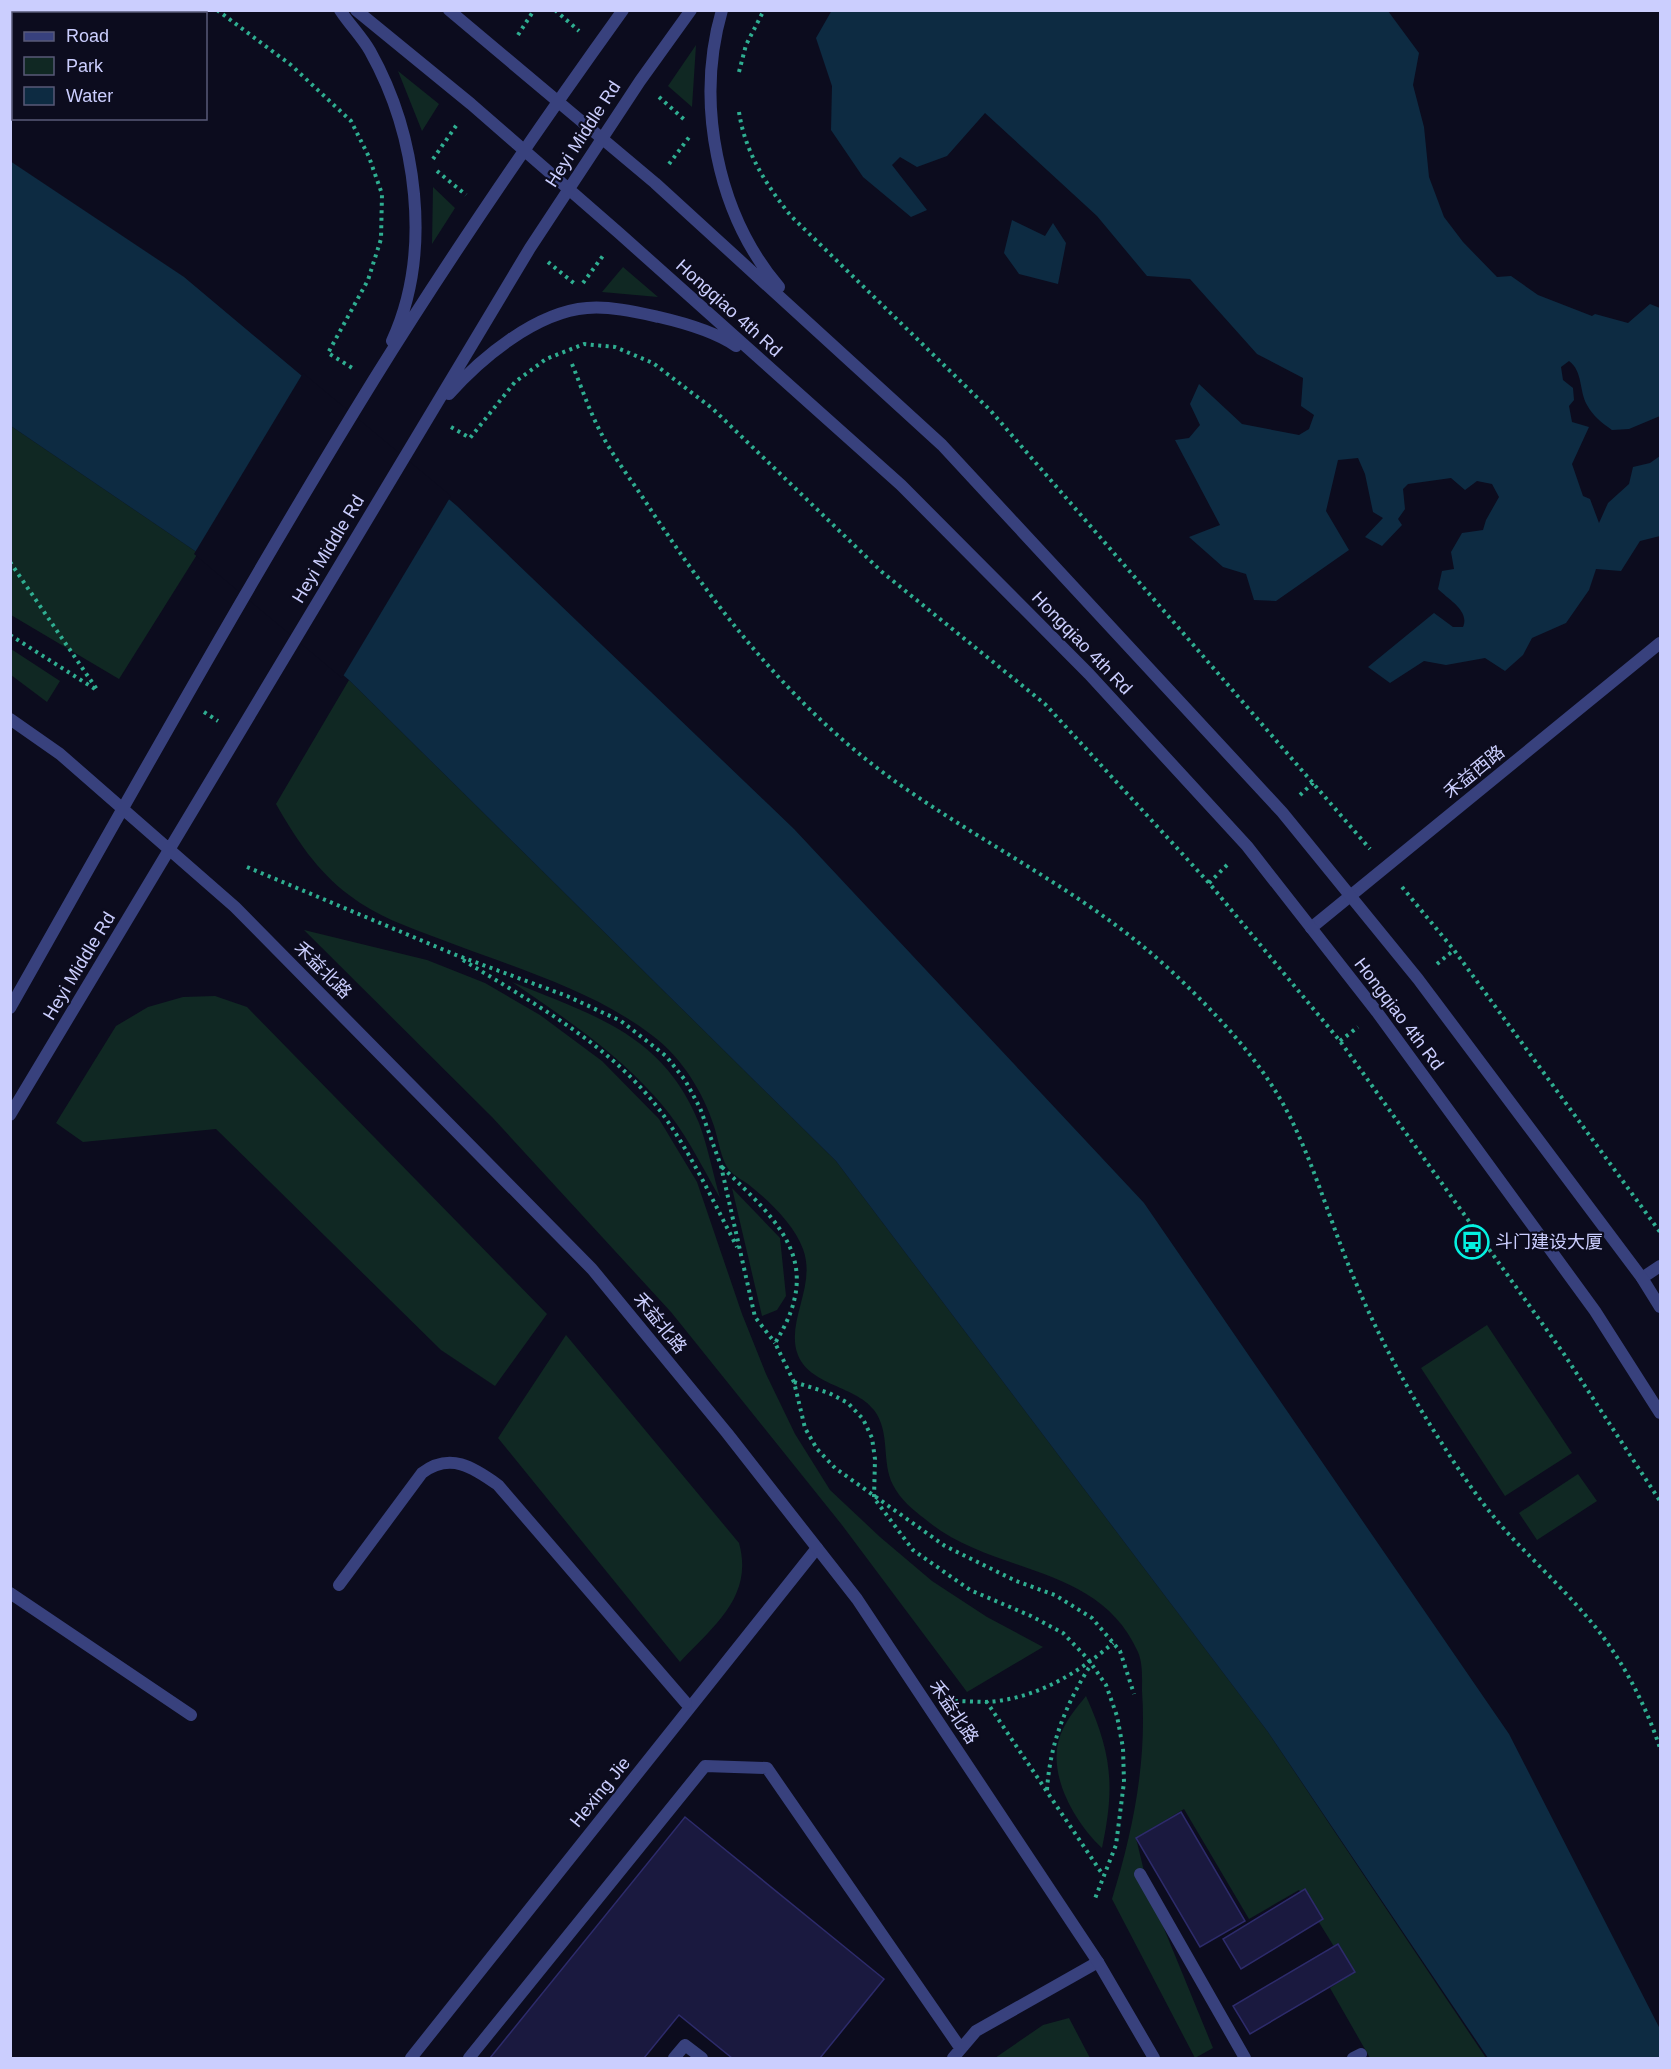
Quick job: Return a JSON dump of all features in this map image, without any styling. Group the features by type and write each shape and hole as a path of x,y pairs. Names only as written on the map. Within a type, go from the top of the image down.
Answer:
{"street":[{"path":"340,10 369,50 393,100 408,158 416,214 412,271 399,325 373,381"},
{"name":"Hongqiao 4th Rd","path":"356,10 525,151 901,485 1089,674 1247,846 1377,1012 1595,1311 1660,1413"},
{"name":"Hongqiao 4th Rd","path":"449,10 655,183 942,445 1282,812 1418,979 1642,1278 1660,1307"},
{"name":"Heyi Middle Rd","path":"10,1008 210,657 373,381 525,151 623,10"},
{"name":"Heyi Middle Rd","path":"10,1116 568,189 691,10"},
{"path":"722,10 712,69 712,123 721,175 740,225 769,275 811,325"},
{"path":"430,415 463,378 501,346 541,321 585,308 632,311 681,322 727,340 770,368"},
{"name":"禾益西路","path":"1311,928 1660,644"},
{"name":"禾益北路","path":"10,719 60,754 236,907 592,1269 857,1599 1098,1962 1154,2058"},
{"path":"1642,1278 1660,1266"},
{"path":"339,1585 422,1473 431,1466 445,1462 472,1466 498,1485 686,1703"},
{"name":"Hexing Jie","path":"411,2058 817,1548"},
{"path":"10,1593 191,1715"},
{"path":"469,2058 705,1766 767,1768 957,2054 976,2031 1098,1962"},
{"path":"1140,1874 1245,2058"},
{"path":"674,2058 685,2045 702,2058"}],"path":[{"path":"217,10 291,64 351,121 369,157 382,195 381,239 368,280 328,353 373,381"},
{"path":"738,79 746,45 764,10"},
{"path":"738,108 741,128 754,161 770,190 791,216 990,410 1385,867 1454,950 1660,1232"},
{"path":"655,183 695,128"},
{"path":"579,288 619,233"},
{"path":"430,415 470,438 515,382 546,359 584,344 615,346 653,363 713,409 882,572 1045,704 1209,883 1340,1041 1564,1354 1660,1501"},
{"path":"572,364 600,433 679,553 740,633 806,708 855,752 906,789 1067,890 1121,928 1169,969 1214,1014 1254,1062 1288,1114 1379,1336 1441,1442 1475,1492 1514,1540 1558,1583 1599,1631 1633,1684 1660,1748"},
{"path":"10,562 98,691 10,635"},
{"path":"185,701 238,734"},
{"path":"247,867 456,955 567,996 621,1021 645,1036 666,1056 685,1080 700,1108 721,1166 755,1317 775,1343 794,1382 805,1428 817,1449 835,1468 874,1498 945,1546 1016,1581 1055,1595 1092,1618 1120,1651 1134,1694"},
{"path":"456,955 544,1010 588,1041 628,1075 663,1115 691,1159 741,1253"},
{"path":"721,1166 767,1210 787,1238 798,1269 795,1298 788,1323 775,1343"},
{"path":"794,1382 829,1393 848,1403 863,1419 872,1438 875,1459 874,1498 913,1550 970,1590 1031,1616 1063,1633 1088,1659 1106,1685 1117,1716 1123,1748 1124,1782 1116,1845 1094,1901"},
{"path":"953,1701 998,1701 1043,1687 1093,1661 1113,1643"},
{"path":"1047,1791 1049,1761 1059,1724 1093,1661"},
{"path":"986,1701 1104,1876"}],"green space":[{"path":"696,45 692,107 668,86"},
{"path":"398,71 439,104 422,131"},
{"path":"433,187 455,208 432,244"},
{"path":"623,267 658,297 602,292"},
{"path":"11,426 198,553 119,679 11,615"},
{"path":"11,649 60,681 47,702 11,675"},
{"path":"349,680 836,1161 1268,1732 1486,2058 1370,2058 1330,1988 1351,1974 1299,1890 1249,1919 1184,1809 1136,1838 1149,1892 1213,2048 1195,2058 1112,1899 1132,1822 1140,1770 1143,1718 1142,1671 1138,1652 1120,1623 1097,1601 1071,1585 981,1551 952,1537 916,1512 899,1495 889,1476 882,1428 874,1410 855,1395 819,1378 801,1361 796,1349 796,1325 806,1275 806,1262 799,1240 772,1205 735,1176 726,1166 714,1126 698,1088 682,1065 663,1045 629,1019 578,992 381,915 337,886 317,865 299,842 276,804"},
{"path":"304,930 427,960 485,983 540,1015 602,1061 659,1119 697,1182 742,1314 766,1374 795,1434 830,1490 932,1581 987,1617 1043,1647 967,1692 842,1525 671,1312 492,1117"},
{"path":"512,982 597,1018 645,1048 666,1068 684,1093 699,1123 720,1198 676,1123 642,1083 589,1037"},
{"path":"215,996 247,1007 547,1314 495,1386 441,1350 216,1129 83,1142 56,1123 116,1026 148,1007 183,997"},
{"path":"732,1188 780,1238 786,1296 777,1310 762,1316"},
{"path":"1487,1325 1572,1453 1505,1496 1421,1368"},
{"path":"566,1335 739,1543 742,1562 741,1579 736,1595 717,1623 680,1662 498,1438"},
{"path":"1578,1474 1597,1501 1537,1540 1519,1513"},
{"path":"1086,1696 1101,1736 1109,1771 1109,1806 1102,1848 1072,1810 1059,1778 1057,1762 1057,1746 1062,1731"},
{"path":"1069,2018 1090,2058 995,2058 1043,2025"}],"water":[{"path":"832,10 1388,11 1419,53 1413,85 1424,127 1429,177 1444,217 1463,242 1497,277 1511,276 1538,295 1592,316 1595,314 1628,323 1650,304 1660,308 1660,416 1629,429 1612,430 1592,413 1587,405 1577,370 1573,365 1569,361 1561,367 1563,380 1573,388 1574,400 1569,406 1572,422 1589,427 1572,464 1583,496 1590,499 1599,523 1608,503 1629,484 1633,467 1650,463 1660,456 1660,536 1640,541 1621,571 1596,569 1589,590 1566,623 1532,638 1523,655 1505,671 1485,658 1446,665 1424,661 1390,683 1368,667 1434,613 1453,627 1463,627 1464,616 1461,611 1438,589 1442,571 1454,569 1451,552 1462,533 1483,530 1499,497 1492,484 1477,481 1465,490 1451,478 1408,484 1403,489 1405,509 1398,519 1402,525 1382,546 1365,537 1383,518 1373,512 1365,474 1358,458 1338,460 1326,511 1349,550 1276,601 1254,600 1246,574 1223,567 1189,537 1220,525 1175,440 1189,438 1200,425 1190,404 1199,384 1242,424 1299,435 1309,429 1314,415 1301,406 1303,378 1257,354 1190,279 1147,276 1097,216 985,113 947,156 917,167 900,157 892,165 927,210 911,217 863,177 831,130 832,86 816,38"},
{"path":"10,161 184,277 457,506 794,829 1144,1203 1509,1734 1660,2029 1660,2058 1488,2058 1268,1732 836,1161 349,680 198,553 11,426"},
{"path":"1012,220 1045,236 1053,223 1066,243 1058,284 1019,274 1004,253"}],"pier":[{"path":"303,373 451,496 342,678 194,554"}],"building":[{"path":"1181,1812 1245,1921 1200,1947 1136,1838"},
{"path":"685,1817 884,1979 820,2058 732,2058 679,2015 644,2058 490,2058"},
{"path":"1305,1889 1323,1919 1241,1969 1223,1939"},
{"path":"1338,1944 1355,1972 1250,2034 1233,2006"}],"place":[{"name":"斗门建设大厦","path":"1472,1242"}]}
